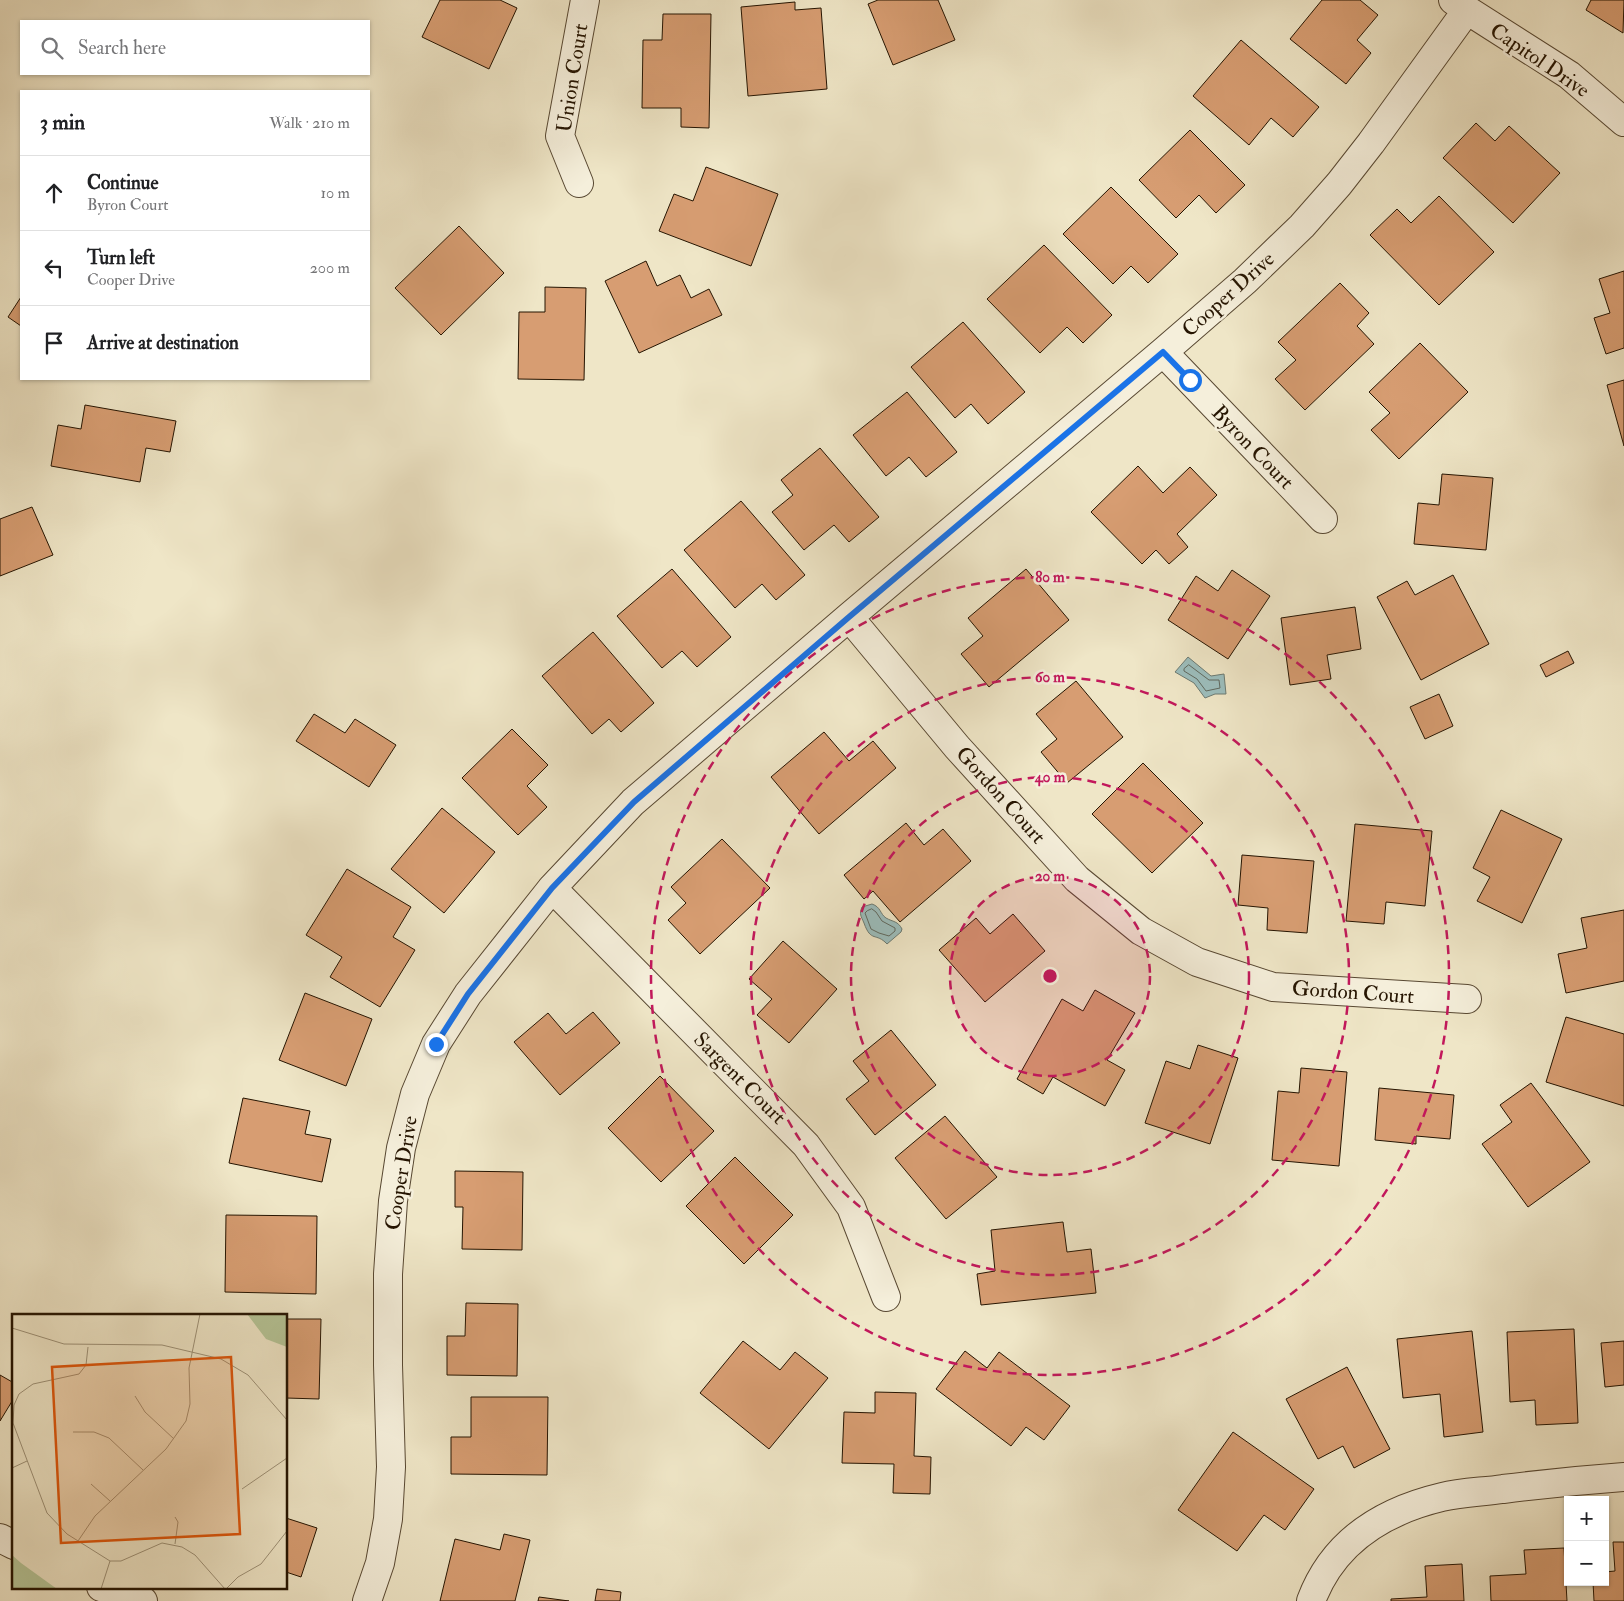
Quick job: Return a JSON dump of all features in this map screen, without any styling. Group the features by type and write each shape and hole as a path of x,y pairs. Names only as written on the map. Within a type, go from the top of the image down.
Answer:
{"street":[{"name":"Union Court","path":"579,183 560,136 585,0"},
{"name":"Capitol Drive","path":"1460,5 1569,75 1624,122"},
{"name":"Cooper Drive","path":"367,1601 380,1563 388,1519 392,1467 388,1364 388,1274 393,1201 401,1148 415,1094 436,1044 468,994 552,888 634,802 849,617 1163,352 1245,281 1308,219 1340,184 1371,143 1460,5"},
{"name":"Byron Court","path":"1163,352 1323,519"},
{"name":"Gordon Court","path":"849,617 957,747 1077,879 1141,931 1198,962 1273,986 1468,1000"},
{"name":"Sargent Court","path":"552,888 806,1146 851,1206 886,1297"},
{"path":"1311,1601 1324,1575 1340,1551 1380,1520 1411,1507 1443,1497 1564,1482 1624,1477"},
{"path":"0,1538 12,1544"},
{"path":"104,1588 143,1601"}],"water":[{"path":"1188,657 1211,676 1224,674 1226,694 1215,694 1205,698 1194,683 1175,672"},
{"path":"872,904 886,918 897,923 902,929 887,944 869,933 861,917 862,907"}],"building":[{"path":"440,0 500,0 517,8 489,69 422,37"},
{"path":"878,0 938,0 955,40 893,65 868,4"},
{"path":"1322,0 1360,0 1378,15 1357,40 1371,53 1346,84 1290,39"},
{"path":"1591,0 1624,0 1623,33 1586,10"},
{"path":"795,2 795,10 821,8 827,89 748,96 741,7"},
{"path":"663,14 711,14 709,128 681,127 681,108 642,108 643,40 662,40"},
{"path":"1241,40 1319,107 1293,137 1271,118 1249,145 1193,96"},
{"path":"1476,123 1495,141 1509,126 1560,173 1513,223 1443,158"},
{"path":"1190,130 1245,185 1216,213 1199,195 1176,218 1139,180"},
{"path":"706,167 778,194 751,266 659,231 674,194 693,201"},
{"path":"1111,187 1178,254 1148,283 1131,266 1113,284 1063,234"},
{"path":"1439,196 1494,252 1439,305 1370,235 1397,209 1411,223"},
{"path":"459,226 504,273 441,335 395,288"},
{"path":"1044,245 1112,315 1083,343 1067,327 1040,353 987,299"},
{"path":"646,261 657,286 680,275 691,298 709,289 722,315 639,353 605,281"},
{"path":"1624,271 1624,348 1606,354 1594,318 1610,313 1599,279"},
{"path":"1340,283 1369,313 1357,326 1374,344 1305,410 1275,379 1296,360 1278,342"},
{"path":"545,287 586,288 584,380 518,379 519,312 545,312"},
{"path":"20,299 20,325 8,317"},
{"path":"963,322 1025,392 988,424 971,404 955,418 911,367"},
{"path":"1420,343 1468,392 1399,459 1371,430 1390,413 1369,392"},
{"path":"1624,380 1624,446 1607,385"},
{"path":"907,392 957,452 926,477 909,457 886,476 853,435"},
{"path":"85,405 176,421 170,452 146,448 140,482 51,466 58,425 81,429"},
{"path":"820,448 879,517 849,542 834,525 804,550 772,512 793,495 781,480"},
{"path":"1138,466 1163,493 1190,467 1217,495 1177,534 1188,547 1169,564 1156,550 1142,564 1091,512"},
{"path":"1442,474 1493,478 1486,550 1414,544 1418,503 1439,505"},
{"path":"741,501 805,575 776,600 762,584 735,608 684,550"},
{"path":"32,507 53,555 0,576 0,519"},
{"path":"672,569 731,637 697,667 682,651 662,668 617,616"},
{"path":"1026,569 1069,620 989,687 961,654 983,636 968,618"},
{"path":"1232,570 1270,596 1228,659 1168,620 1196,576 1218,591"},
{"path":"1453,575 1489,644 1421,680 1377,597 1407,581 1415,595"},
{"path":"1355,607 1361,649 1327,655 1331,679 1290,685 1281,618"},
{"path":"593,632 654,703 621,732 609,719 592,734 542,676"},
{"path":"1568,651 1574,663 1546,677 1540,665"},
{"path":"1076,681 1123,737 1067,783 1041,752 1057,739 1036,714"},
{"path":"1439,694 1453,726 1425,739 1410,707"},
{"path":"314,714 345,733 355,719 396,745 369,787 296,741"},
{"path":"512,729 548,765 527,786 547,807 518,835 462,778"},
{"path":"824,732 849,761 873,741 896,768 819,834 771,777"},
{"path":"1143,763 1203,823 1152,873 1092,814"},
{"path":"442,808 495,852 444,913 391,869"},
{"path":"1501,810 1562,839 1522,923 1477,901 1490,877 1473,868"},
{"path":"906,823 924,845 943,829 971,861 900,922 873,891 864,899 844,875"},
{"path":"1355,824 1432,831 1425,906 1386,902 1384,924 1346,921"},
{"path":"722,839 770,888 700,954 668,920 686,903 671,887"},
{"path":"1242,855 1314,861 1307,933 1267,930 1268,908 1238,905"},
{"path":"347,869 411,907 393,937 415,950 380,1007 330,977 342,957 306,935"},
{"path":"1624,910 1624,981 1566,993 1558,954 1587,948 1581,918"},
{"path":"1013,914 1045,951 985,1002 939,950 976,918 990,934"},
{"path":"783,941 837,989 789,1043 757,1015 772,999 749,979"},
{"path":"1095,990 1135,1013 1107,1060 1125,1070 1105,1106 1053,1077 1043,1094 1017,1079 1062,999 1083,1011"},
{"path":"305,993 372,1019 346,1086 279,1060"},
{"path":"593,1012 620,1043 560,1095 514,1042 548,1013 566,1034"},
{"path":"1566,1017 1624,1034 1624,1106 1546,1082"},
{"path":"891,1030 936,1085 875,1135 846,1099 869,1081 853,1061"},
{"path":"1198,1045 1238,1058 1210,1144 1145,1123 1166,1061 1190,1069"},
{"path":"1301,1068 1347,1072 1339,1166 1272,1160 1278,1091 1299,1093"},
{"path":"660,1076 714,1131 661,1182 608,1128"},
{"path":"1531,1083 1590,1162 1528,1207 1482,1144 1512,1122 1500,1105"},
{"path":"1379,1088 1454,1095 1450,1139 1416,1136 1416,1144 1375,1140"},
{"path":"243,1098 310,1111 305,1134 331,1139 322,1182 229,1163"},
{"path":"945,1116 997,1177 946,1219 895,1158"},
{"path":"735,1157 793,1215 744,1264 686,1206"},
{"path":"455,1171 523,1172 522,1250 462,1249 463,1207 455,1207"},
{"path":"226,1215 317,1216 316,1294 225,1292"},
{"path":"1063,1222 1067,1252 1091,1249 1096,1293 981,1305 977,1274 995,1271 991,1230"},
{"path":"466,1303 518,1304 517,1376 447,1375 447,1336 465,1336"},
{"path":"288,1319 321,1319 319,1399 288,1398"},
{"path":"1574,1329 1578,1423 1536,1425 1535,1400 1510,1402 1507,1332"},
{"path":"1472,1331 1483,1432 1444,1437 1440,1394 1403,1398 1397,1339"},
{"path":"743,1341 780,1370 795,1352 828,1378 769,1449 700,1393"},
{"path":"1624,1341 1624,1385 1605,1387 1601,1343"},
{"path":"965,1351 987,1368 999,1352 1070,1406 1044,1440 1026,1427 1011,1446 936,1389"},
{"path":"1347,1367 1390,1449 1354,1468 1343,1446 1318,1459 1286,1399"},
{"path":"0,1375 12,1382 12,1401 0,1421"},
{"path":"875,1392 916,1393 914,1456 931,1457 930,1494 893,1493 894,1464 842,1463 844,1412 875,1413"},
{"path":"471,1397 548,1397 547,1475 451,1474 451,1437 471,1437"},
{"path":"1233,1432 1314,1489 1285,1530 1264,1515 1237,1551 1178,1510"},
{"path":"288,1519 317,1528 301,1577 288,1573"},
{"path":"504,1534 530,1540 515,1601 440,1601 455,1539 500,1550"},
{"path":"1613,1542 1624,1542 1624,1601 1594,1601 1593,1586 1609,1586 1609,1572 1615,1571"},
{"path":"1564,1548 1564,1586 1566,1586 1567,1601 1491,1601 1490,1576 1526,1574 1524,1550"},
{"path":"1462,1564 1464,1601 1391,1601 1391,1599 1427,1597 1425,1566"},
{"path":"597,1589 621,1592 620,1601 595,1601"},
{"path":"539,1597 569,1601 538,1601"}],"route":[{"path":"436,1044 468,994 552,888 634,802 849,617 1163,352 1190,380"}]}
